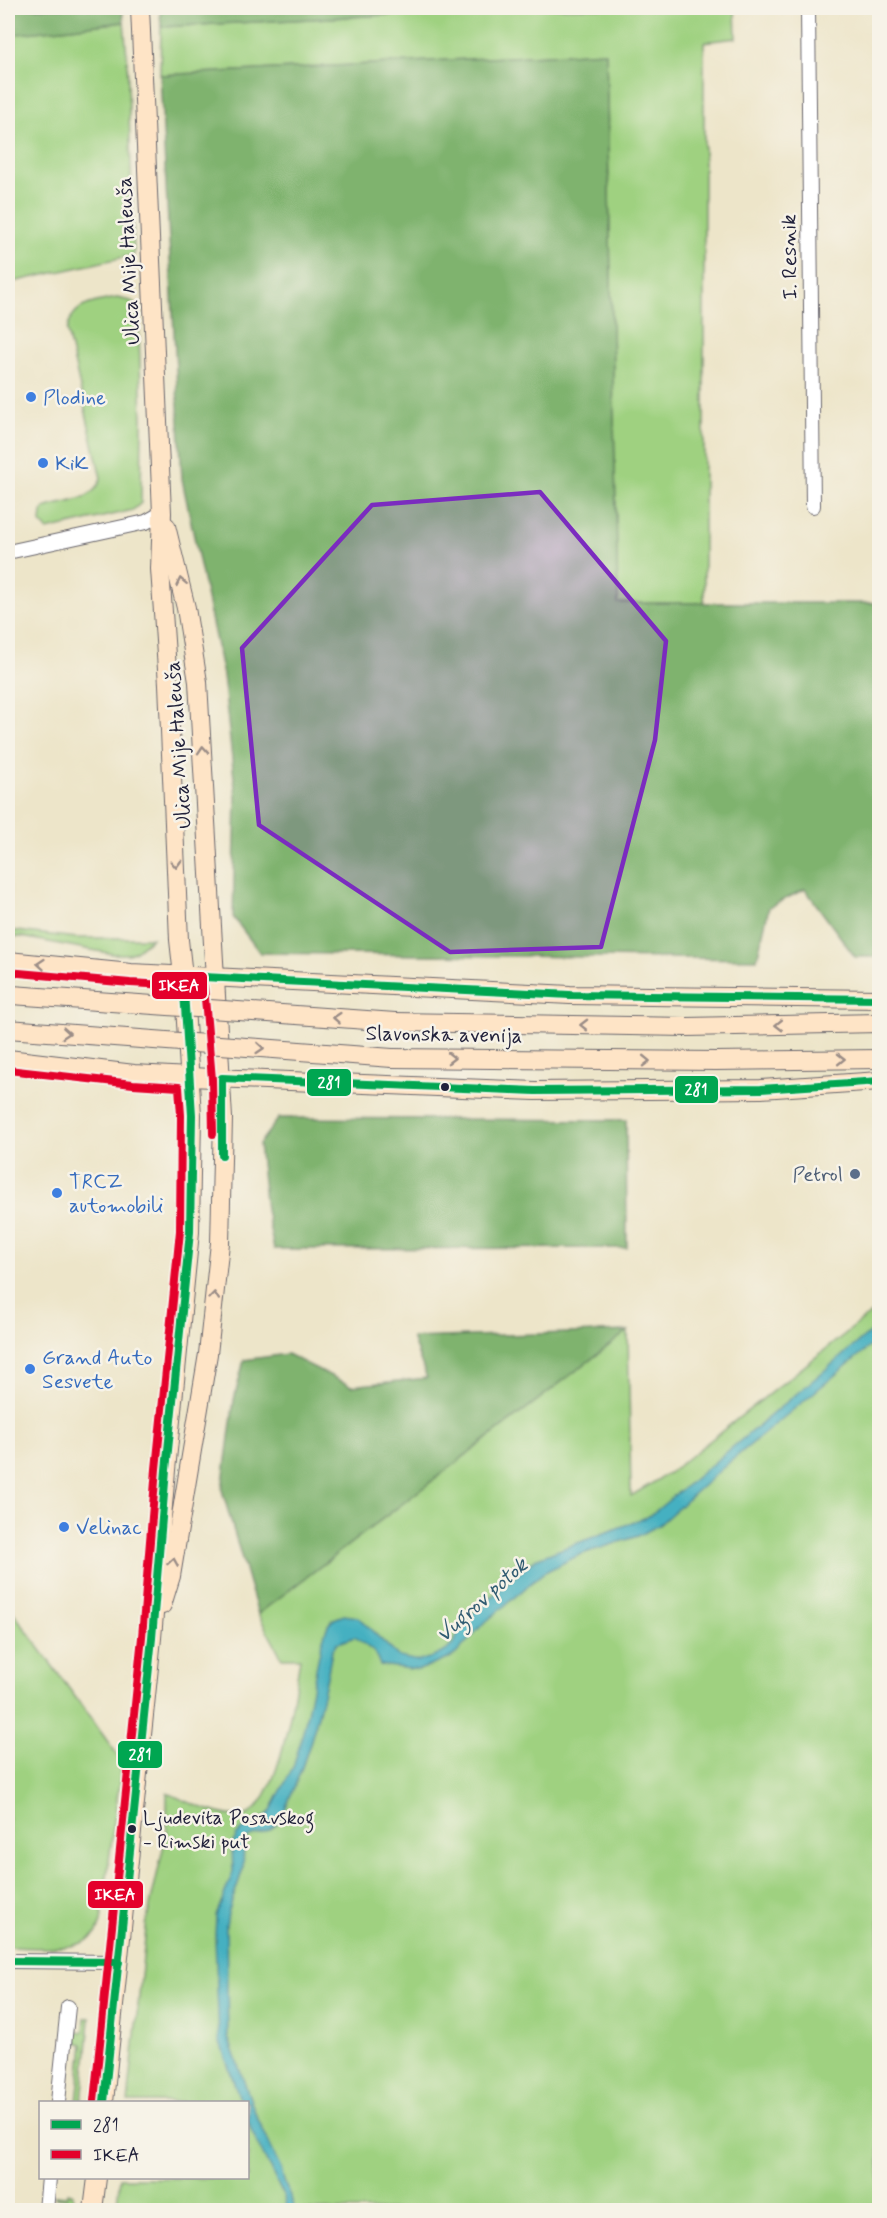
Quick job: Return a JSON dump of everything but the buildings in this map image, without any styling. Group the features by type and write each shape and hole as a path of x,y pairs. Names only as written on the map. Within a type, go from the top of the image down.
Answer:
{"main road":[{"name":"Ulica Mije Haleuša","path":"140,8 162,513 160,569 169,695 179,940 192,1115 190,1232 165,1470 152,1638"},
{"name":"Ulica Mije Haleuša","path":"152,1638 171,1576 208,1354 220,1243 224,1118 214,977 205,786 195,658 178,568 162,513"},
{"path":"8,961 183,976 570,994 879,999"},
{"name":"Slavonska avenija","path":"10,994 395,1022 687,1026 879,1023"},
{"name":"Slavonska avenija","path":"8,1029 392,1058 705,1061 879,1059"},
{"path":"8,1059 135,1074 535,1091 761,1089 879,1081"},
{"path":"104,2101 152,1638"},
{"path":"93,2211 97,2179"}],"street":[{"name":"I. Resnik","path":"808,8 813,506"},
{"path":"8,552 146,522 162,513"},
{"path":"8,1961 119,1962"},
{"path":"58,2101 68,2007"},
{"path":"46,2211 49,2179"}],"highlighted area":[{"path":"540,492 666,641 655,740 601,947 450,952 259,825 242,648 372,505"}],"green space":[{"path":"8,8 122,8 124,22 8,35"},
{"path":"160,8 515,8 161,27"},
{"path":"515,8 735,8 736,38 704,42 704,603 618,603 606,52 160,75 161,27"},
{"path":"124,22 134,255 8,283 8,35"},
{"path":"606,52 618,603 879,603 879,957 855,957 805,889 769,907 757,959 260,953 233,917 236,797 223,675 182,479 160,75"},
{"path":"117,298 131,301 138,306 142,420 141,503 133,510 47,530 41,523 42,512 45,508 86,496 97,486 101,478 67,331 69,322 73,315 84,306"},
{"path":"8,930 77,938 152,938 129,954 113,954 22,937 8,937"},
{"path":"279,1118 626,1120 627,1248 274,1249 266,1210 259,1144"},
{"path":"879,1307 879,2210 116,2210 120,2179 249,2179 249,2101 128,2101 147,1919 167,1831 167,1793 213,1811 241,1816 254,1810 266,1795 283,1748 300,1658 282,1658 258,1614 628,1331 631,1496 669,1473"},
{"path":"628,1331 258,1614 222,1490 234,1400 244,1360 287,1354 351,1386 427,1378 412,1338"},
{"path":"8,1605 122,1761 101,1922 96,1934 87,1941 66,1947 8,1947"},
{"path":"85,2018 90,2018 82,2101 77,2101 83,2044 72,2041 75,2033 84,2031"},
{"path":"67,2193 73,2194 72,2210 65,2210 67,2199 55,2197 55,2195 67,2196"}],"water":[{"path":"879,1325 879,1339 726,1465 659,1525 638,1536 579,1555 543,1573 482,1625 456,1654 448,1659 419,1670 380,1665 375,1653 355,1637 337,1643 332,1651 310,1743 285,1809 272,1828 244,1841 243,1869 226,1926 228,2037 256,2115 282,2171 295,2210 287,2210 285,2199 252,2132 249,2123 249,2101 241,2101 219,2040 216,1916 233,1872 232,1845 237,1835 243,1829 259,1822 270,1812 294,1765 321,1645 328,1625 334,1619 344,1615 358,1617 399,1657 418,1661 433,1657 446,1651 454,1643 461,1626 476,1610 535,1559 647,1517"}],"transit line":[{"name":"IKEA","path":"8,972 204,987 212,1079 213,1134"},
{"name":"281","path":"104,2101 152,1638 190,1232 192,1115 183,976 570,995 880,999"},
{"name":"IKEA","path":"8,1070 179,1087 181,1115 180,1231 142,1637 94,2101"},
{"name":"281","path":"222,1155 222,1078 535,1091 761,1089 880,1081"},
{"name":"281","path":"8,1961 119,1962"}],"place":[{"name":"Plodine","path":"31,397"},
{"name":"KiK","path":"43,463"},
{"name":"Petrol","path":"855,1174"},
{"name":"TRCZ automobili","path":"57,1193"},
{"name":"Grand Auto Sesvete","path":"30,1369"},
{"name":"Velinac","path":"64,1527"},
{"name":"Ljudevita Posavskog - Rimski put","path":"132,1829"}],"water label":[{"name":"Vugrov potok","path":"481,1599"}]}
